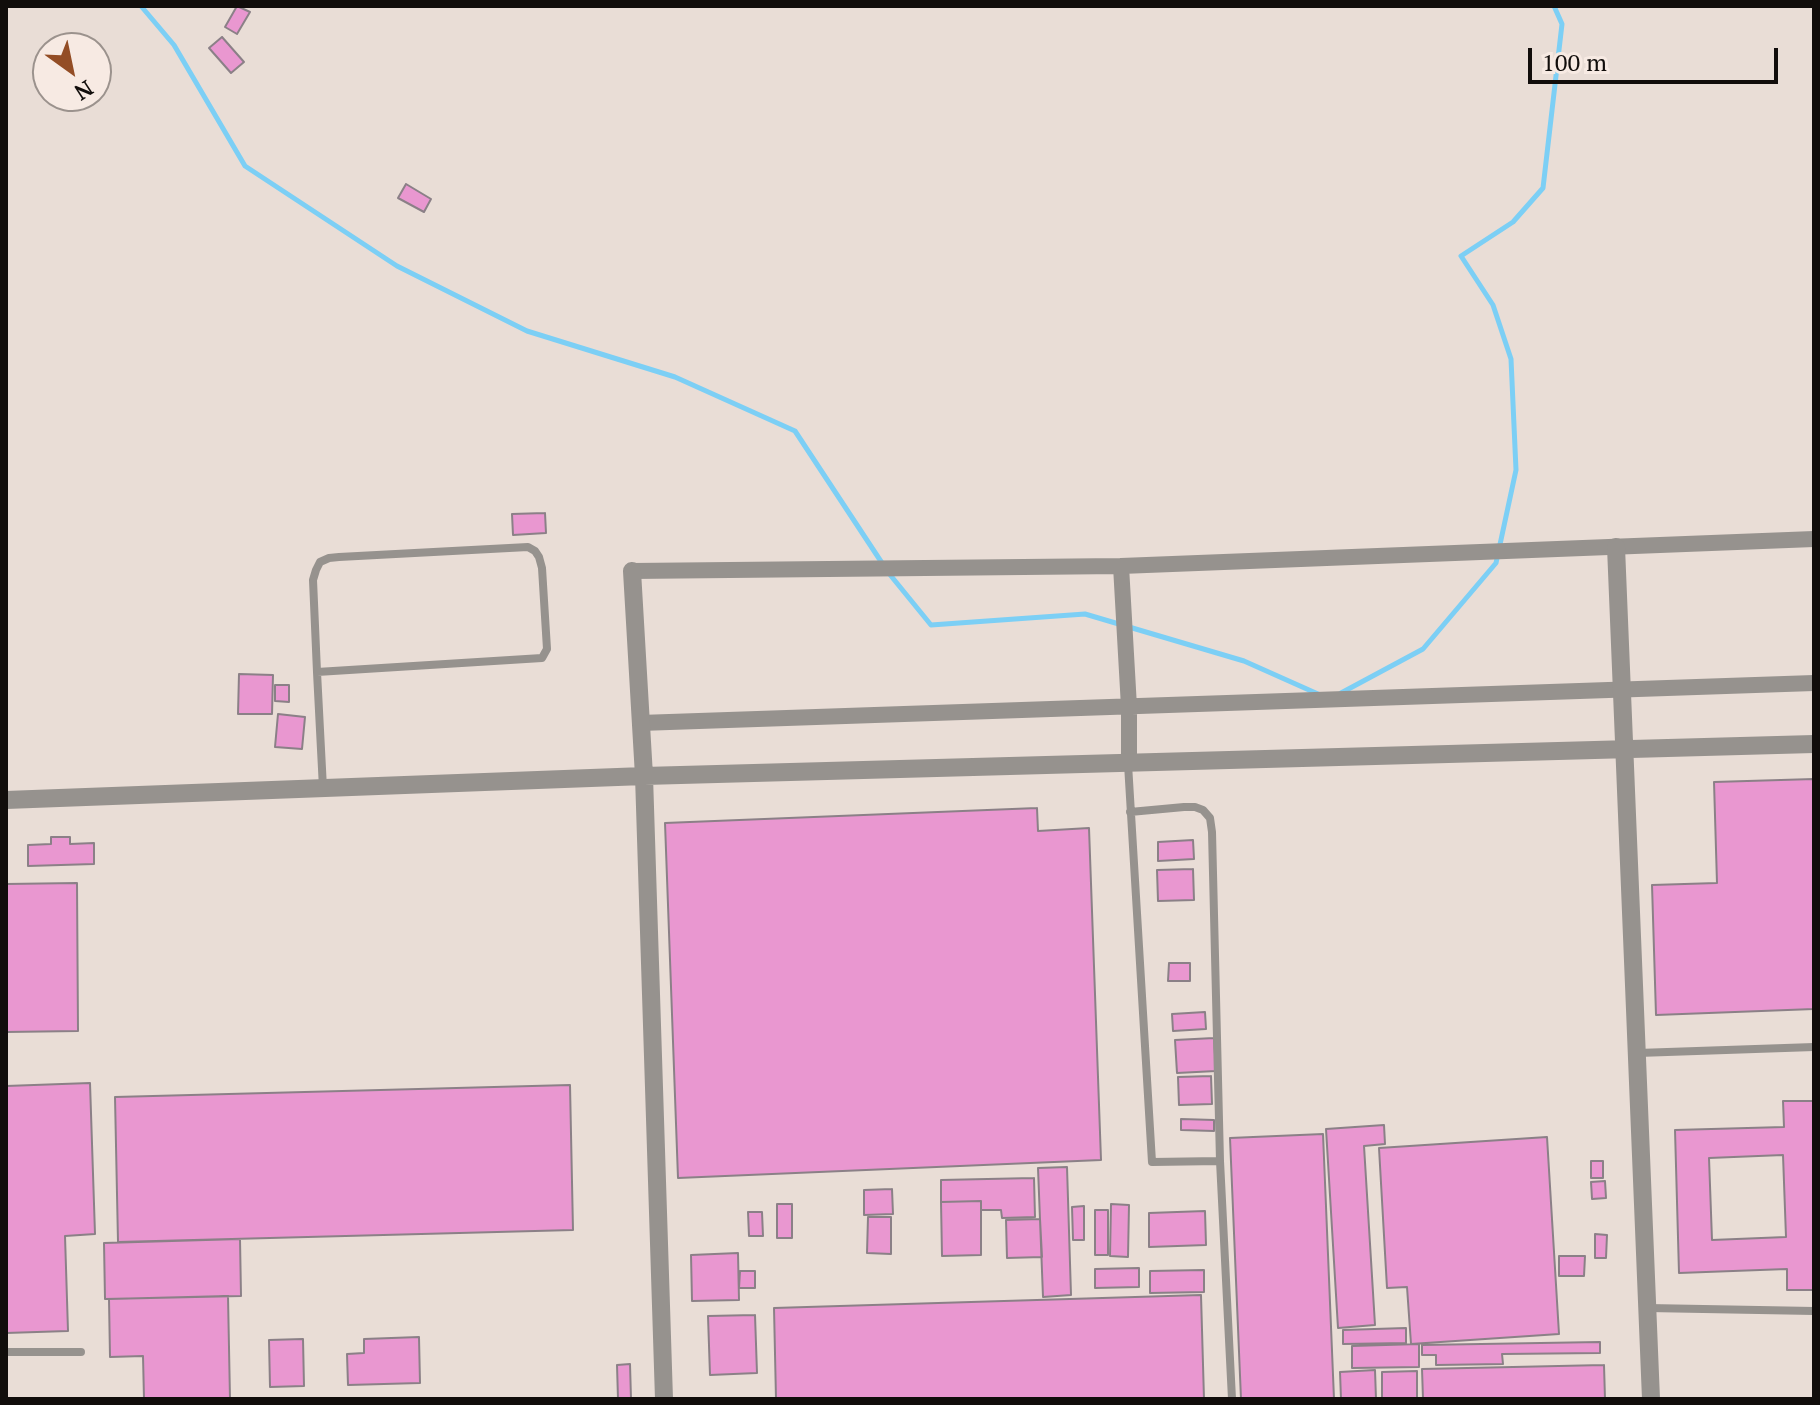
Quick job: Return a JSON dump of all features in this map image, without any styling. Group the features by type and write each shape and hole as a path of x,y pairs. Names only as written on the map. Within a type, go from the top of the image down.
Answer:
{"street":[{"path":"664,1399 644,776 632,571 1121,566 1814,539"},
{"path":"1616,547 1651,1399"},
{"path":"1121,566 1129,707 1128,763"},
{"path":"640,723 1814,683"},
{"path":"6,800 644,776 1814,744"}],"lane":[{"path":"317,672 542,658 547,649 539,557 528,547 339,557 320,562 313,580 317,672 323,788"},
{"path":"1128,763 1152,1162 1220,1161"},
{"path":"1130,812 1195,807 1210,818 1220,1161 1232,1399"},
{"path":"1637,1053 1814,1047"},
{"path":"1647,1308 1814,1311"},
{"path":"6,1352 81,1352"}],"building":[{"path":"237,6 250,12 237,34 225,27"},
{"path":"222,37 244,62 231,73 209,48"},
{"path":"406,184 431,199 424,212 398,198"},
{"path":"545,513 546,533 513,535 512,514"},
{"path":"239,674 273,675 272,714 238,714"},
{"path":"275,685 289,685 289,702 275,701"},
{"path":"278,714 305,717 302,749 275,747"},
{"path":"1814,779 1814,1009 1656,1015 1652,885 1717,883 1714,782"},
{"path":"1037,808 1038,831 1089,828 1101,1160 678,1178 665,823"},
{"path":"51,837 70,837 70,844 94,843 94,864 28,866 28,845 51,844"},
{"path":"1193,840 1194,859 1158,861 1158,842"},
{"path":"1193,869 1194,900 1158,901 1157,870"},
{"path":"77,883 78,1031 6,1032 6,884"},
{"path":"1169,963 1190,963 1190,981 1168,981"},
{"path":"1205,1012 1206,1029 1173,1031 1172,1014"},
{"path":"1214,1038 1216,1071 1177,1073 1175,1040"},
{"path":"1211,1076 1212,1104 1179,1105 1178,1077"},
{"path":"90,1083 95,1234 65,1236 68,1331 6,1333 6,1086"},
{"path":"570,1085 573,1230 118,1242 115,1097"},
{"path":"1783,1101 1814,1101 1814,1290 1787,1290 1787,1269 1679,1273 1675,1130 1784,1127","holes":["1783,1155 1786,1237 1712,1240 1709,1158"]},
{"path":"1181,1119 1214,1120 1214,1131 1181,1130"},
{"path":"1384,1125 1385,1144 1364,1146 1375,1325 1338,1328 1326,1129"},
{"path":"1323,1134 1334,1399 1241,1399 1230,1138"},
{"path":"1547,1137 1559,1334 1411,1344 1407,1287 1387,1288 1379,1148"},
{"path":"1591,1161 1603,1161 1603,1178 1591,1178"},
{"path":"1067,1167 1071,1295 1043,1297 1038,1168"},
{"path":"1034,1178 1035,1217 1002,1218 1001,1210 981,1210 981,1201 941,1202 941,1180"},
{"path":"1605,1181 1606,1198 1592,1199 1591,1182"},
{"path":"892,1189 893,1214 864,1215 864,1190"},
{"path":"981,1201 981,1255 942,1256 941,1202"},
{"path":"777,1204 792,1204 792,1238 777,1238"},
{"path":"1111,1204 1129,1205 1128,1257 1110,1256"},
{"path":"1084,1206 1084,1240 1073,1240 1072,1207"},
{"path":"1095,1210 1108,1210 1108,1255 1095,1255"},
{"path":"1205,1211 1206,1245 1149,1247 1149,1213"},
{"path":"748,1212 762,1212 763,1236 749,1236"},
{"path":"868,1217 891,1217 891,1254 867,1253"},
{"path":"1040,1219 1042,1257 1007,1258 1006,1220"},
{"path":"1595,1234 1607,1235 1606,1258 1595,1258"},
{"path":"240,1239 241,1296 105,1299 104,1243"},
{"path":"738,1253 739,1300 692,1301 691,1255"},
{"path":"1559,1256 1585,1256 1584,1276 1559,1276"},
{"path":"1139,1268 1139,1287 1095,1288 1095,1269"},
{"path":"1204,1270 1204,1292 1150,1293 1150,1271"},
{"path":"740,1271 755,1271 755,1288 739,1288"},
{"path":"1201,1295 1204,1399 776,1399 774,1308"},
{"path":"228,1296 230,1399 144,1399 143,1356 110,1357 109,1299"},
{"path":"755,1315 757,1373 710,1375 708,1316"},
{"path":"1406,1328 1406,1343 1343,1344 1343,1330"},
{"path":"419,1337 420,1383 348,1385 347,1354 364,1353 364,1339"},
{"path":"303,1339 304,1386 270,1387 269,1340"},
{"path":"1600,1342 1600,1353 1502,1354 1503,1364 1436,1365 1436,1355 1422,1355 1422,1345"},
{"path":"1419,1344 1419,1367 1352,1368 1352,1346"},
{"path":"630,1364 631,1399 618,1399 617,1365"},
{"path":"1604,1365 1605,1399 1423,1399 1422,1369"},
{"path":"1375,1370 1376,1399 1341,1399 1340,1372"},
{"path":"1417,1371 1417,1399 1382,1399 1382,1372"}],"waterway":[{"path":"141,6 174,45 245,166 397,266 527,331 675,377 795,431 882,563"},
{"path":"1341,693 1423,649 1496,563 1516,470 1511,359 1493,305 1461,256 1513,222 1543,188 1562,24 1554,6"},
{"path":"887,571 931,625 1085,614 1244,661 1318,694"}]}
